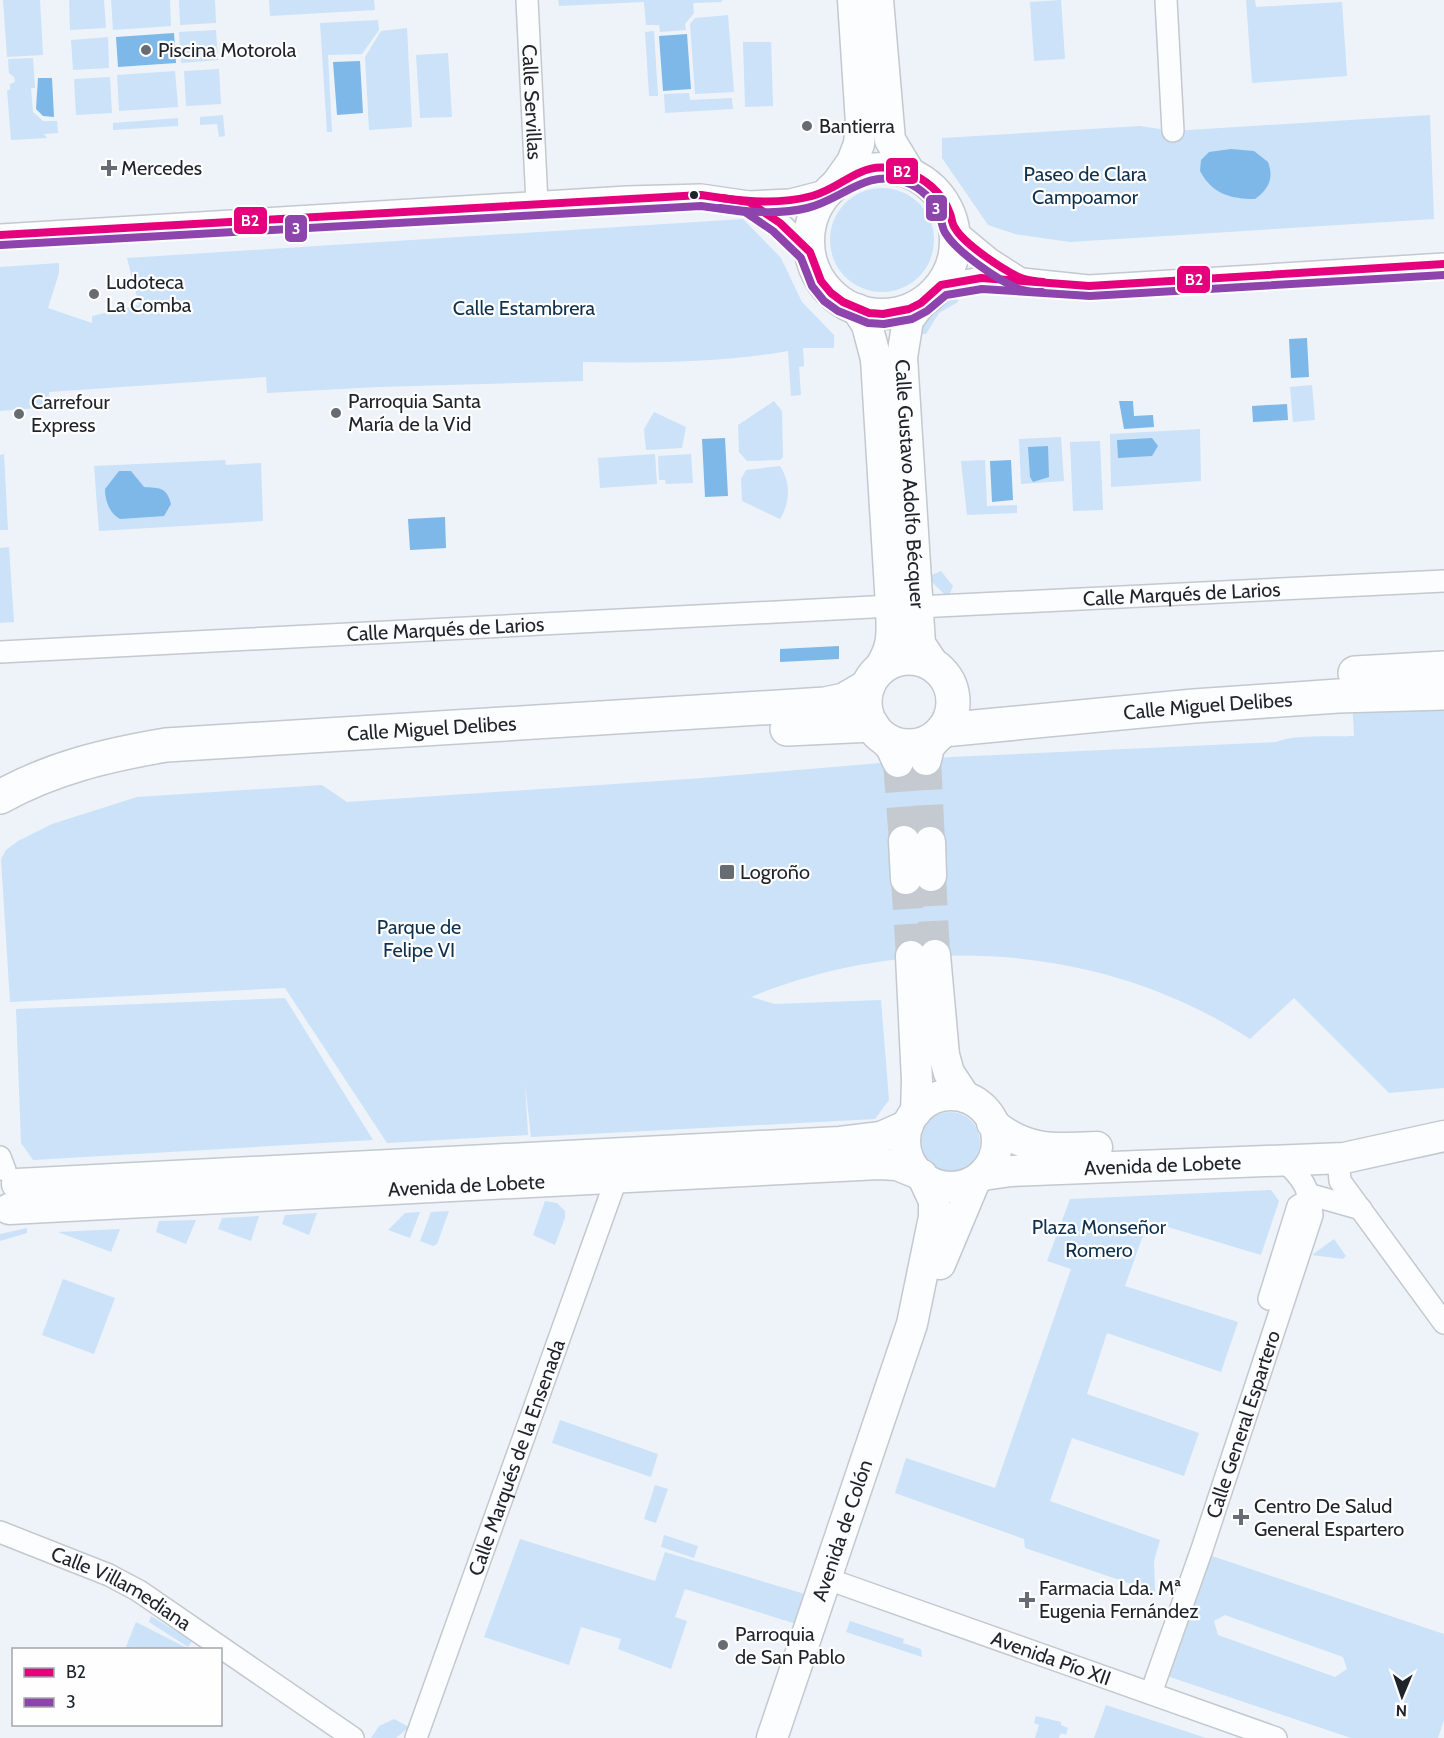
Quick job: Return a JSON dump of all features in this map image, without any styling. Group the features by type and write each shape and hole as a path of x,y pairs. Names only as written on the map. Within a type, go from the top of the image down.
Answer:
{"main road":[{"path":"833,186 854,173 872,168 891,168 910,173 926,182 940,195 950,211 955,230 954,259 931,294 909,309 883,314 857,309 837,298 821,281 810,252 811,225 821,200 852,162 859,144 861,123 853,0"},
{"path":"878,0 890,140 910,173"},
{"name":"Calle Gustavo Adolfo Bécquer","path":"875,729 866,706 873,678 889,654 904,607 902,357 908,320 931,294"},
{"name":"Calle Gustavo Adolfo Bécquer","path":"857,309 873,340 876,359 904,607 920,644 934,665 945,675 954,696 938,738"},
{"path":"873,678 897,659 918,658 934,665"},
{"name":"Calle Miguel Delibes","path":"1194,706 1251,680 1444,668"},
{"name":"Calle Miguel Delibes","path":"0,797 48,773 112,754 166,745 825,704 844,700 873,678"},
{"name":"Calle Miguel Delibes","path":"938,738 1194,706 1368,694 1444,693"},
{"path":"875,729 897,744 908,746 938,738"},
{"path":"875,729 891,747 938,738"},
{"name":"Calle Miguel Delibes","path":"0,818 57,794 120,775 174,765 875,729"},
{"path":"917,842 919,878"},
{"path":"923,956 948,1073 965,1097 980,1107 992,1123 995,1152 990,1166 978,1179 957,1188 940,1186 922,1175 908,1156 905,1146 912,1119 923,956"},
{"path":"912,1119 924,1104 940,1097 955,1095 965,1097"},
{"path":"1338,1149 1444,1117"},
{"name":"Avenida de Lobete","path":"5,1184 840,1142 881,1137 912,1119"},
{"name":"Avenida de Lobete","path":"992,1123 1009,1137 1030,1146 1058,1149 1338,1149"},
{"path":"1338,1149 1444,1136"},
{"name":"Avenida de Lobete","path":"978,1179 1011,1171 1285,1162 1338,1149"},
{"name":"Avenida de Lobete","path":"5,1184 617,1177 879,1164 897,1165 922,1175"},
{"name":"Avenida de Colón","path":"912,1324 934,1217 934,1201 922,1175"},
{"name":"Avenida de Colón","path":"772,1738 912,1324 978,1179"}],"street":[{"name":"Calle Servillas","path":"527,0 537,203"},
{"path":"1166,0 1173,131"},
{"path":"0,235 701,195 749,202 790,200 833,186"},
{"path":"749,202 780,223 810,252"},
{"path":"955,230 990,259 1022,279"},
{"path":"931,294 981,278 1022,279 1089,286 1444,264"},
{"name":"Calle Marqués de Larios","path":"0,652 1444,581"},
{"path":"1338,1149 1340,1181 1444,1323"},
{"path":"1285,1162 1300,1176 1311,1197"},
{"name":"Calle Marqués de la Ensenada","path":"416,1738 617,1177"},
{"path":"1147,1668 1298,1206 1311,1197 1328,1198 1361,1209"},
{"name":"Calle General Espartero","path":"1151,1693 1202,1549 1312,1215 1311,1197"},
{"name":"Calle Villamediana","path":"0,1532 109,1575 139,1592 221,1648"},
{"name":"Avenida Pío XII","path":"825,1578 1276,1738"},
{"name":"Calle Villamediana","path":"222,1649 353,1738"}],"green space":[{"path":"3,0 40,0 43,55 7,57"},
{"path":"69,0 104,0 106,28 70,30"},
{"path":"111,0 170,0 171,26 113,30"},
{"path":"179,0 215,0 216,23 180,25"},
{"path":"269,0 374,0 375,10 270,16"},
{"path":"558,0 722,0 722,2 693,3 694,13 685,24 686,30 660,32 659,25 646,25 644,2 559,6"},
{"path":"1061,0 1065,59 1034,61 1030,2"},
{"path":"1246,0 1255,0 1256,7 1342,2 1347,76 1252,83"},
{"path":"728,15 734,92 695,94 690,24 695,18"},
{"path":"378,20 379,30 362,54 328,55 332,132 327,132 320,23"},
{"path":"407,28 412,127 369,130 365,57 381,31"},
{"path":"216,30 218,60 181,63 179,32"},
{"path":"654,31 658,96 649,96 645,32"},
{"path":"108,37 109,68 73,70 71,40"},
{"path":"743,42 771,42 773,106 745,107"},
{"path":"448,53 452,117 420,118 416,55"},
{"path":"33,58 35,88 31,88 33,112 43,121 57,121 58,133 44,134 47,138 11,140 7,90 10,90 10,84 15,82 14,77 9,73 8,59"},
{"path":"219,69 221,104 186,106 184,71"},
{"path":"175,71 178,107 119,111 117,75"},
{"path":"110,77 112,113 76,115 74,79"},
{"path":"689,93 690,100 732,98 733,109 665,113 664,94"},
{"path":"223,115 225,136 219,137 217,124 200,125 200,117"},
{"name":"Paseo de Clara Campoamor","path":"1430,115 1434,219 1070,242 1015,234 988,225 942,158 942,138 1140,126 1173,131"},
{"path":"178,118 178,126 113,130 113,123"},
{"path":"882,188 902,192 919,203 930,220 934,240 930,260 919,277 902,288 882,292 862,288 845,277 834,260 830,240 834,220 845,203 862,192"},
{"name":"Calle Estambrera","path":"743,219 781,258 802,302 834,335 834,348 803,348 804,366 799,367 801,395 791,396 788,351 712,360 583,362 583,381 267,393 266,377 49,392 50,407 0,411 0,267 59,263 59,273 48,308 92,323 92,316 139,305 127,258"},
{"path":"956,291 958,302 939,313 926,334 915,333 931,308 942,298"},
{"path":"1312,385 1315,420 1293,422 1290,387"},
{"path":"774,401 782,411 783,457 780,460 747,461 739,452 738,425"},
{"path":"654,412 686,427 682,448 646,450 644,429"},
{"path":"1200,429 1201,481 1111,487 1110,434"},
{"path":"1061,437 1064,481 1021,484 1019,439"},
{"path":"1100,441 1103,510 1073,511 1070,442"},
{"path":"4,454 8,530 0,530 0,455"},
{"path":"655,454 657,484 600,488 598,458"},
{"path":"691,454 693,483 666,484 665,480 659,480 658,456"},
{"path":"225,460 226,465 261,463 263,521 99,531 94,466"},
{"path":"985,460 987,506 1017,505 1017,513 967,515 961,461"},
{"path":"780,466 786,479 788,493 786,506 780,519 742,501 741,479 746,470"},
{"path":"9,547 14,622 0,623 0,548"},
{"path":"941,571 953,586 948,598 927,577"},
{"name":"Parque de Felipe VI","path":"1444,693 1444,1088 1389,1093 1294,998 1250,1039 1193,1007 1133,983 1070,966 1006,957 941,956 876,962 812,976 751,997 775,1004 881,1000 889,1100 875,1119 531,1137 525,1083 528,1135 387,1143 285,988 10,1002 1,859 6,850 18,841 52,824 137,797 322,785 347,802 703,778 952,757 1276,742 1303,737 1354,736 1352,698"},
{"path":"285,998 373,1140 33,1160 21,1143 16,1009"},
{"path":"944,1112 956,1112 967,1117 975,1125 980,1142 978,1154 967,1167 956,1172 944,1172 933,1167 925,1159 920,1148 920,1136 925,1125 933,1117"},
{"name":"Plaza Monseñor Romero","path":"1271,1190 1279,1201 1261,1255 1148,1221 1125,1286 1238,1322 1221,1372 1107,1333 1087,1394 1199,1433 1184,1476 1072,1438 1050,1501 1160,1540 1154,1561 1155,1592 1025,1548 1024,1539 895,1493 906,1458 995,1488 1071,1269 1047,1261 1070,1199"},
{"path":"545,1201 557,1203 565,1211 565,1218 555,1245 533,1235"},
{"path":"449,1211 437,1244 433,1246 420,1241 431,1212"},
{"path":"420,1212 410,1238 388,1230 405,1213"},
{"path":"317,1213 309,1235 282,1224 285,1215"},
{"path":"259,1216 251,1241 218,1229 222,1218"},
{"path":"196,1220 186,1244 156,1232 159,1221"},
{"path":"27,1228 27,1233 0,1241 0,1234"},
{"path":"120,1229 111,1252 58,1232"},
{"path":"1334,1239 1346,1256 1343,1259 1312,1255"},
{"path":"63,1279 115,1298 94,1354 42,1335"},
{"path":"560,1420 658,1454 651,1477 552,1443"},
{"path":"655,1485 668,1489 656,1523 644,1519"},
{"path":"664,1535 698,1546 694,1558 661,1547"},
{"path":"520,1539 655,1581 665,1552 818,1598 809,1628 685,1589 675,1617 687,1621 671,1669 618,1649 621,1639 581,1627 569,1665 484,1637"},
{"path":"1209,1555 1444,1634 1444,1720 1438,1738 1351,1738 1167,1676","holes":["1225,1615 1343,1657 1347,1669 1335,1677 1218,1635 1214,1621"]},
{"path":"151,1616 192,1641 188,1647 149,1622"},
{"path":"850,1621 904,1639 903,1643 921,1649 922,1657 846,1632"},
{"path":"136,1622 187,1648 125,1648"},
{"path":"1106,1705 1206,1738 1094,1738"},
{"path":"1036,1716 1061,1722 1061,1725 1068,1728 1066,1735 1061,1733 1059,1738 1035,1738 1039,1725 1034,1723"},
{"path":"394,1719 409,1727 396,1738 371,1738 379,1726"}],"water":[{"name":"Piscina Motorola","path":"174,33 176,63 118,67 116,37"},
{"path":"687,34 691,89 663,91 659,36"},
{"path":"360,61 363,113 337,115 333,62"},
{"path":"38,78 52,78 54,117 43,116 36,109"},
{"path":"1231,149 1254,151 1268,162 1269,183 1255,199 1223,194 1210,185 1200,171 1201,160 1209,152"},
{"path":"1307,338 1309,377 1291,378 1289,339"},
{"path":"1119,401 1133,401 1134,416 1153,415 1154,427 1124,429"},
{"path":"1287,404 1288,420 1253,422 1252,406"},
{"path":"725,438 728,496 705,497 702,439"},
{"path":"1152,438 1158,446 1152,456 1118,458 1117,440"},
{"path":"1048,446 1049,477 1033,482 1030,477 1028,447"},
{"path":"1011,460 1013,500 992,502 990,461"},
{"path":"119,471 131,471 144,487 165,491 171,504 164,516 120,519 110,510 105,489"},
{"path":"445,517 446,548 410,550 408,519"},
{"path":"839,646 839,659 780,662 780,649"}],"tunnel":[{"path":"926,760 930,842"},
{"path":"898,762 904,841"},
{"path":"931,876 935,955"},
{"path":"906,879 911,956"}],"transit line":[{"name":"B2","path":"721,198 778,201 812,196 866,170 891,168 920,178 932,187 946,204 955,228 975,249 1021,278 1043,282"},
{"name":"3","path":"720,208 785,212 820,204 866,182 878,179 905,182 916,187 931,200 938,210 945,232 959,249 990,273 1011,285 1019,289 1042,292"},
{"name":"B2","path":"0,235 701,195 749,202 780,223 810,252 821,281 831,293 843,302 869,313 883,314 909,309 921,303 941,285 981,278 1089,286 1444,264"},
{"name":"3","path":"1,245 701,206 745,212 773,231 801,258 812,286 824,301 838,311 868,323 884,324 912,319 927,311 946,295 982,289 1090,296 1444,275"}],"place":[{"name":"Piscina Motorola","path":"146,50"},
{"name":"Bantierra","path":"807,126"},
{"name":"Mercedes","path":"109,168"},
{"name":"Ludoteca La Comba","path":"94,294"},
{"name":"Parroquia Santa María de la Vid","path":"336,413"},
{"name":"Carrefour Express","path":"19,414"},
{"name":"Logroño","path":"727,872"},
{"name":"Centro De Salud General Espartero","path":"1241,1517"},
{"name":"Farmacia Lda. Mª Eugenia Fernández","path":"1027,1600"},
{"name":"Parroquia de San Pablo","path":"723,1645"}]}
